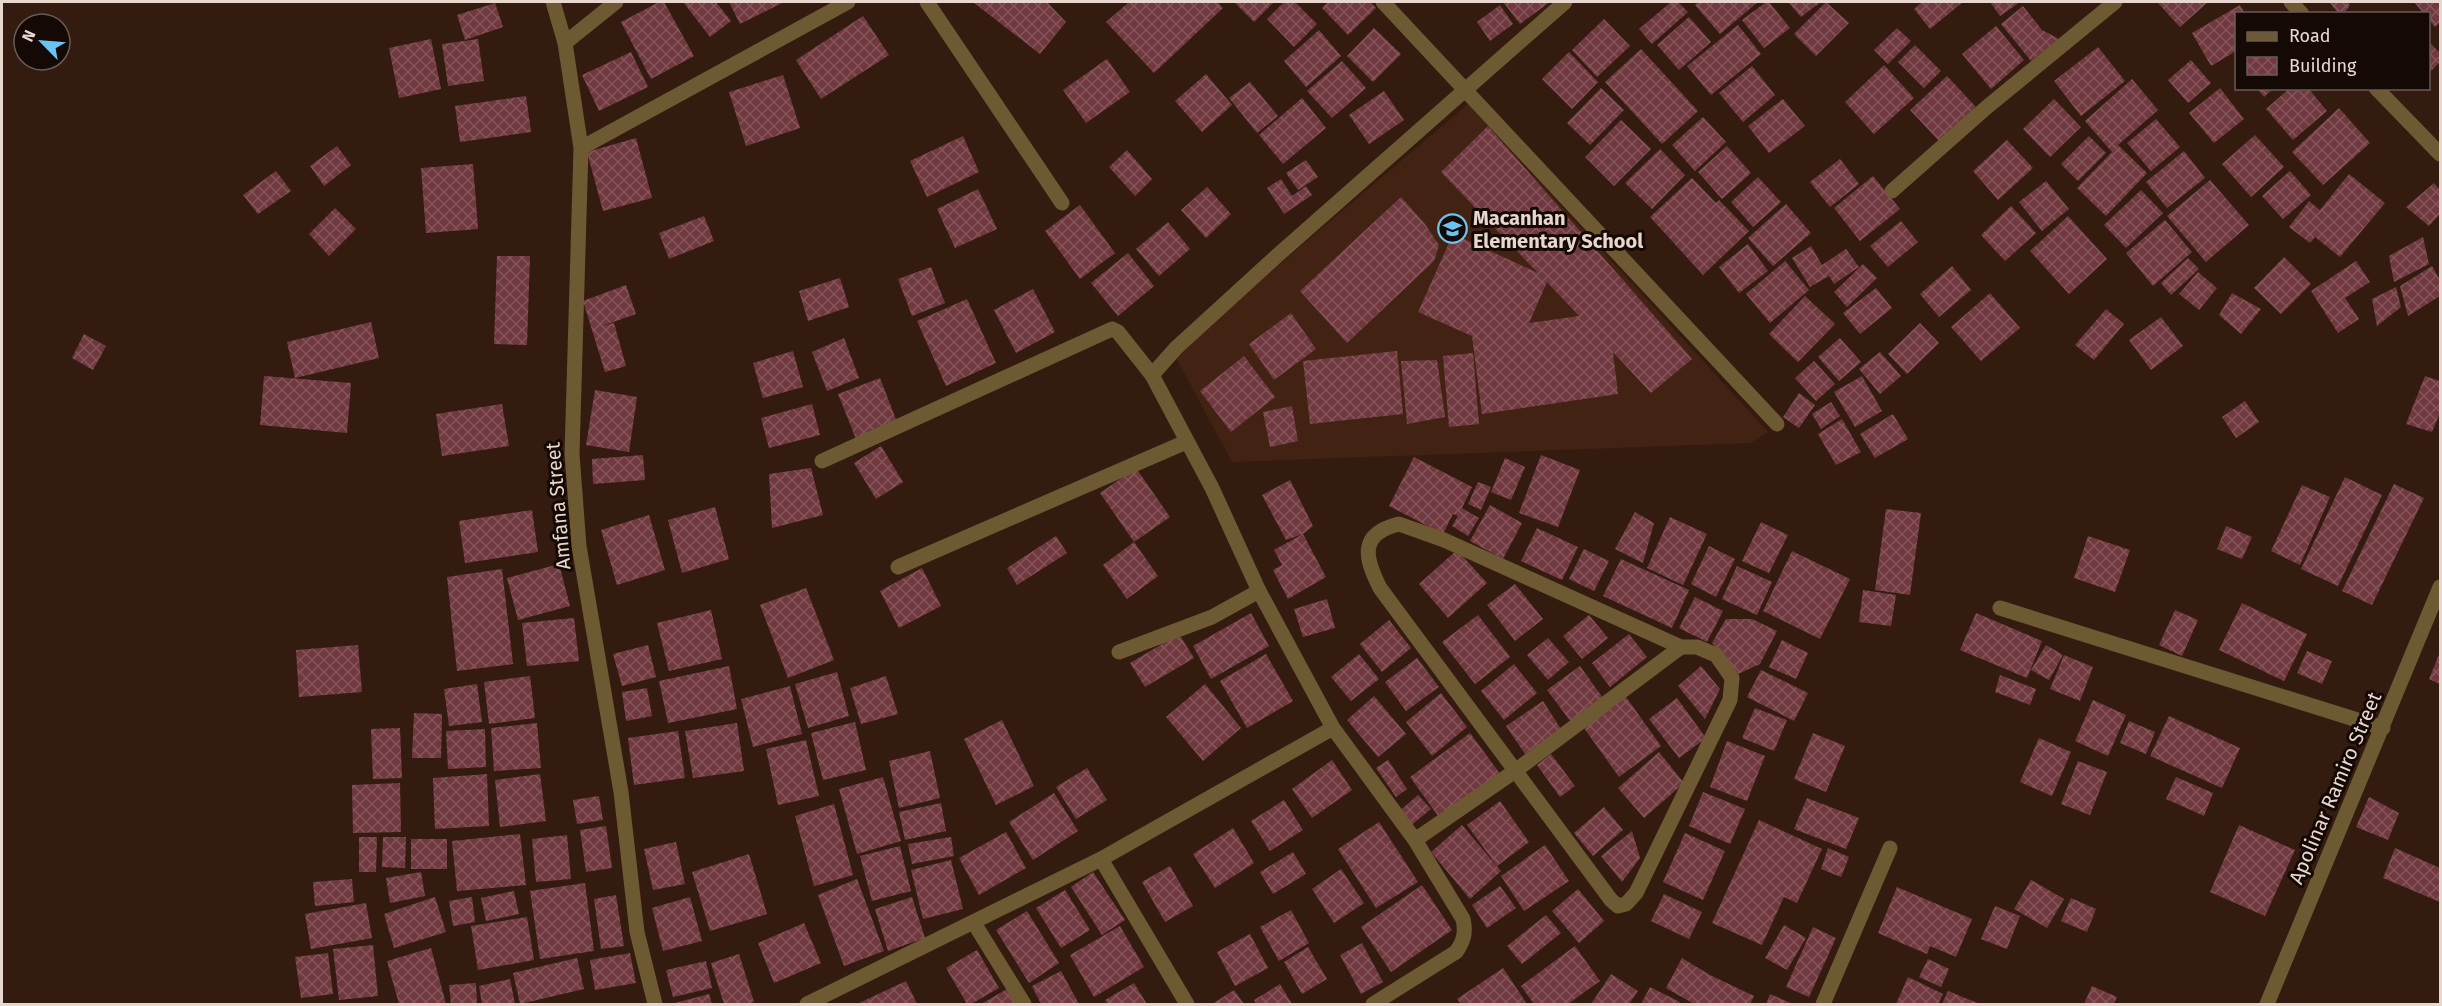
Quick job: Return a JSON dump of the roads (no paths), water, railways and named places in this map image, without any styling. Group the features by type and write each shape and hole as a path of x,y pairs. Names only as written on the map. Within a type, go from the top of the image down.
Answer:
{"street":[{"name":"Amfana Street","path":"553,2 565,43 581,148 572,454 579,546 621,792 637,932 655,1005"},
{"path":"565,43 616,2"},
{"path":"581,148 848,2"},
{"path":"927,2 1062,203"},
{"path":"1383,2 1776,424"},
{"path":"1152,375 1176,348 1271,261 1565,2"},
{"path":"1892,191 1987,107 2115,2"},
{"path":"2378,90 2440,154"},
{"path":"822,461 1112,329 1118,332 1152,375 1212,488 1259,591 1333,728 1414,840 1463,919 1465,930 1463,942 1456,952 1373,1005"},
{"path":"898,567 1186,442"},
{"path":"1399,524 1419,529 1681,647 1697,647 1716,655 1731,678 1730,700 1636,893 1626,904 1618,906 1611,900 1515,771 1380,588 1370,567 1367,552 1373,536 1383,528 1399,524"},
{"path":"1119,652 1212,617 1259,591"},
{"name":"Apolinar Ramiro Street","path":"2267,1005 2439,595"},
{"path":"2000,608 2383,728"},
{"path":"1414,840 1515,771 1681,647"},
{"path":"807,1005 1101,859 1333,728"},
{"path":"1823,1005 1890,848"},
{"path":"1101,859 1187,1005"},
{"path":"974,923 1024,1005"}],"place":[{"name":"Macanhan Elementary School","path":"1452,229"}]}
